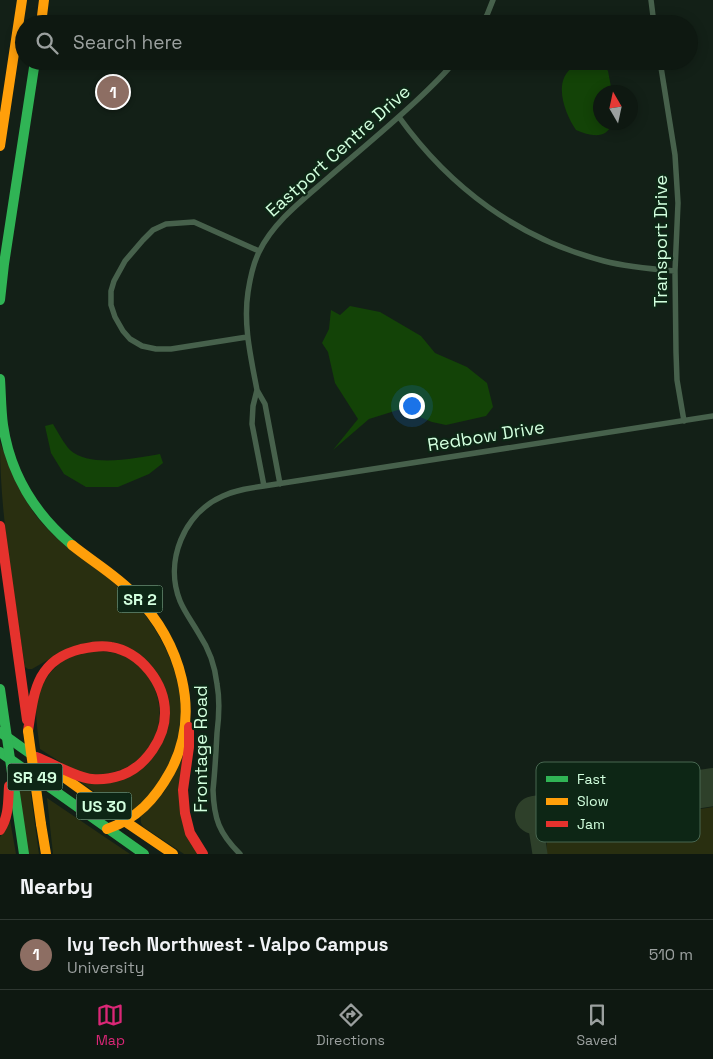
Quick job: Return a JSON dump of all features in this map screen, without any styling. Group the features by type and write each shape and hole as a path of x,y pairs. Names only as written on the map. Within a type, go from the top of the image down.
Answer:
{"highway":[{"path":"20,15 22,0"},
{"path":"42,15 44,0"},
{"path":"0,146 15,46"},
{"path":"0,300 34,70"},
{"name":"SR 2","path":"0,379 2,418 6,445 15,471 28,497 47,522 68,542 121,581 142,602 162,629 173,650 182,674 185,693 185,724 180,751 174,764 154,796 135,816 126,822 107,829"},
{"path":"0,526 28,710"},
{"path":"28,710 41,676 55,661 72,650 97,646 118,648 138,659 153,674 161,692 165,712 164,726 150,753 136,767 123,774 92,779 74,774 36,757"},
{"name":"SR 49","path":"0,689 24,854"},
{"path":"185,693 189,747 183,790 185,813 190,834 203,854"},
{"name":"SR 49","path":"28,710 28,731 46,854"},
{"name":"US 30","path":"0,732 173,854"},
{"name":"US 30","path":"0,752 144,854"},
{"path":"0,759 26,771"},
{"path":"0,830 4,825 8,810 9,786 12,773"}],"street":[{"path":"487,15 493,0"},
{"path":"650,0 652,15"},
{"name":"Eastport Centre Drive","path":"280,484 265,404 257,390 246,316 248,293 259,251 293,208 399,117 434,85 447,70"},
{"name":"Transport Drive","path":"661,70 675,155 678,203 675,271 676,352 677,380 684,421"},
{"path":"399,117 414,138 456,182 476,199 534,236 604,261 675,271"},
{"path":"248,337 171,349 156,350 142,346 130,339 115,317 111,305 111,291 114,281 125,261 153,230 166,224 194,222 259,251"},
{"name":"Eastport Centre Drive","path":"257,390 253,406 252,424 264,486"},
{"name":"Redbow Drive","path":"264,486 713,416"},
{"name":"Frontage Road","path":"240,854 230,843 216,820 214,805 213,790 219,700 218,683 208,649 180,602 174,573 180,541 188,526 203,509 223,496 264,486"}],"shaded area":[{"path":"570,70 607,70 611,85 593,85 593,130 608,130 606,132 592,135 576,130 568,115 562,97 563,79"},
{"path":"350,306 380,312 421,336 435,353 467,367 487,383 493,407 486,416 446,425 432,422 401,409 369,419 333,450 358,419 335,383 328,352 322,343 329,329 331,310 340,315"},
{"path":"53,424 68,448 79,456 89,459 114,460 160,454 163,463 149,474 118,487 86,487 64,474 51,453 45,426"},
{"path":"0,442 18,485 36,516 64,545 125,592 139,607 162,641 177,678 181,718 173,759 160,782 147,798 127,815 79,781 106,782 156,753 165,692 125,648 58,654 32,669 25,667 5,526"},
{"path":"87,651 103,651 128,658 143,670 153,685 158,701 159,719 155,735 147,750 134,763 117,771 94,775 74,770 40,749 36,714 39,694 50,673 70,657"},
{"path":"184,750 180,791 198,854 184,854 145,828 141,822 141,816 164,792 179,765"},
{"path":"18,780 30,789 39,854 28,854"},
{"path":"47,798 130,854 53,854"},
{"path":"713,807 713,854 547,854 547,842 700,842 700,809"},
{"path":"10,820 16,854 0,854 0,837"}],"taxiway":[{"path":"534,815 536,828"},
{"path":"538,842 540,854"}],"runway":[{"path":"700,789 713,787"}],"traffic: fast":[{"path":"0,300 34,70"},
{"path":"0,379 1,408 6,443 18,476 36,506 72,545"},
{"path":"0,689 12,773"},
{"path":"0,732 35,757"},
{"path":"0,752 144,854"},
{"path":"12,773 24,854"}],"traffic: slow":[{"path":"20,15 22,0"},
{"path":"42,15 44,0"},
{"path":"0,146 15,46"},
{"path":"72,545 120,581 151,614 175,656 182,679 185,702 185,726 180,749 164,782 136,814 118,825 107,829"},
{"path":"28,731 41,824"},
{"path":"51,768 173,854"},
{"path":"41,824 46,854"}],"traffic: jam":[{"path":"0,526 27,720"},
{"path":"28,731 32,703 46,669 66,654 81,649 107,646 132,655 149,671 161,691 165,713 162,732 146,758 131,771 111,778 92,779 72,773 36,757"},
{"path":"189,727 189,747 183,790 185,813 190,833 203,854"},
{"path":"0,830 7,814 9,786"}],"place":[{"name":"Ivy Tech Northwest - Valpo Campus","path":"113,92"}]}
